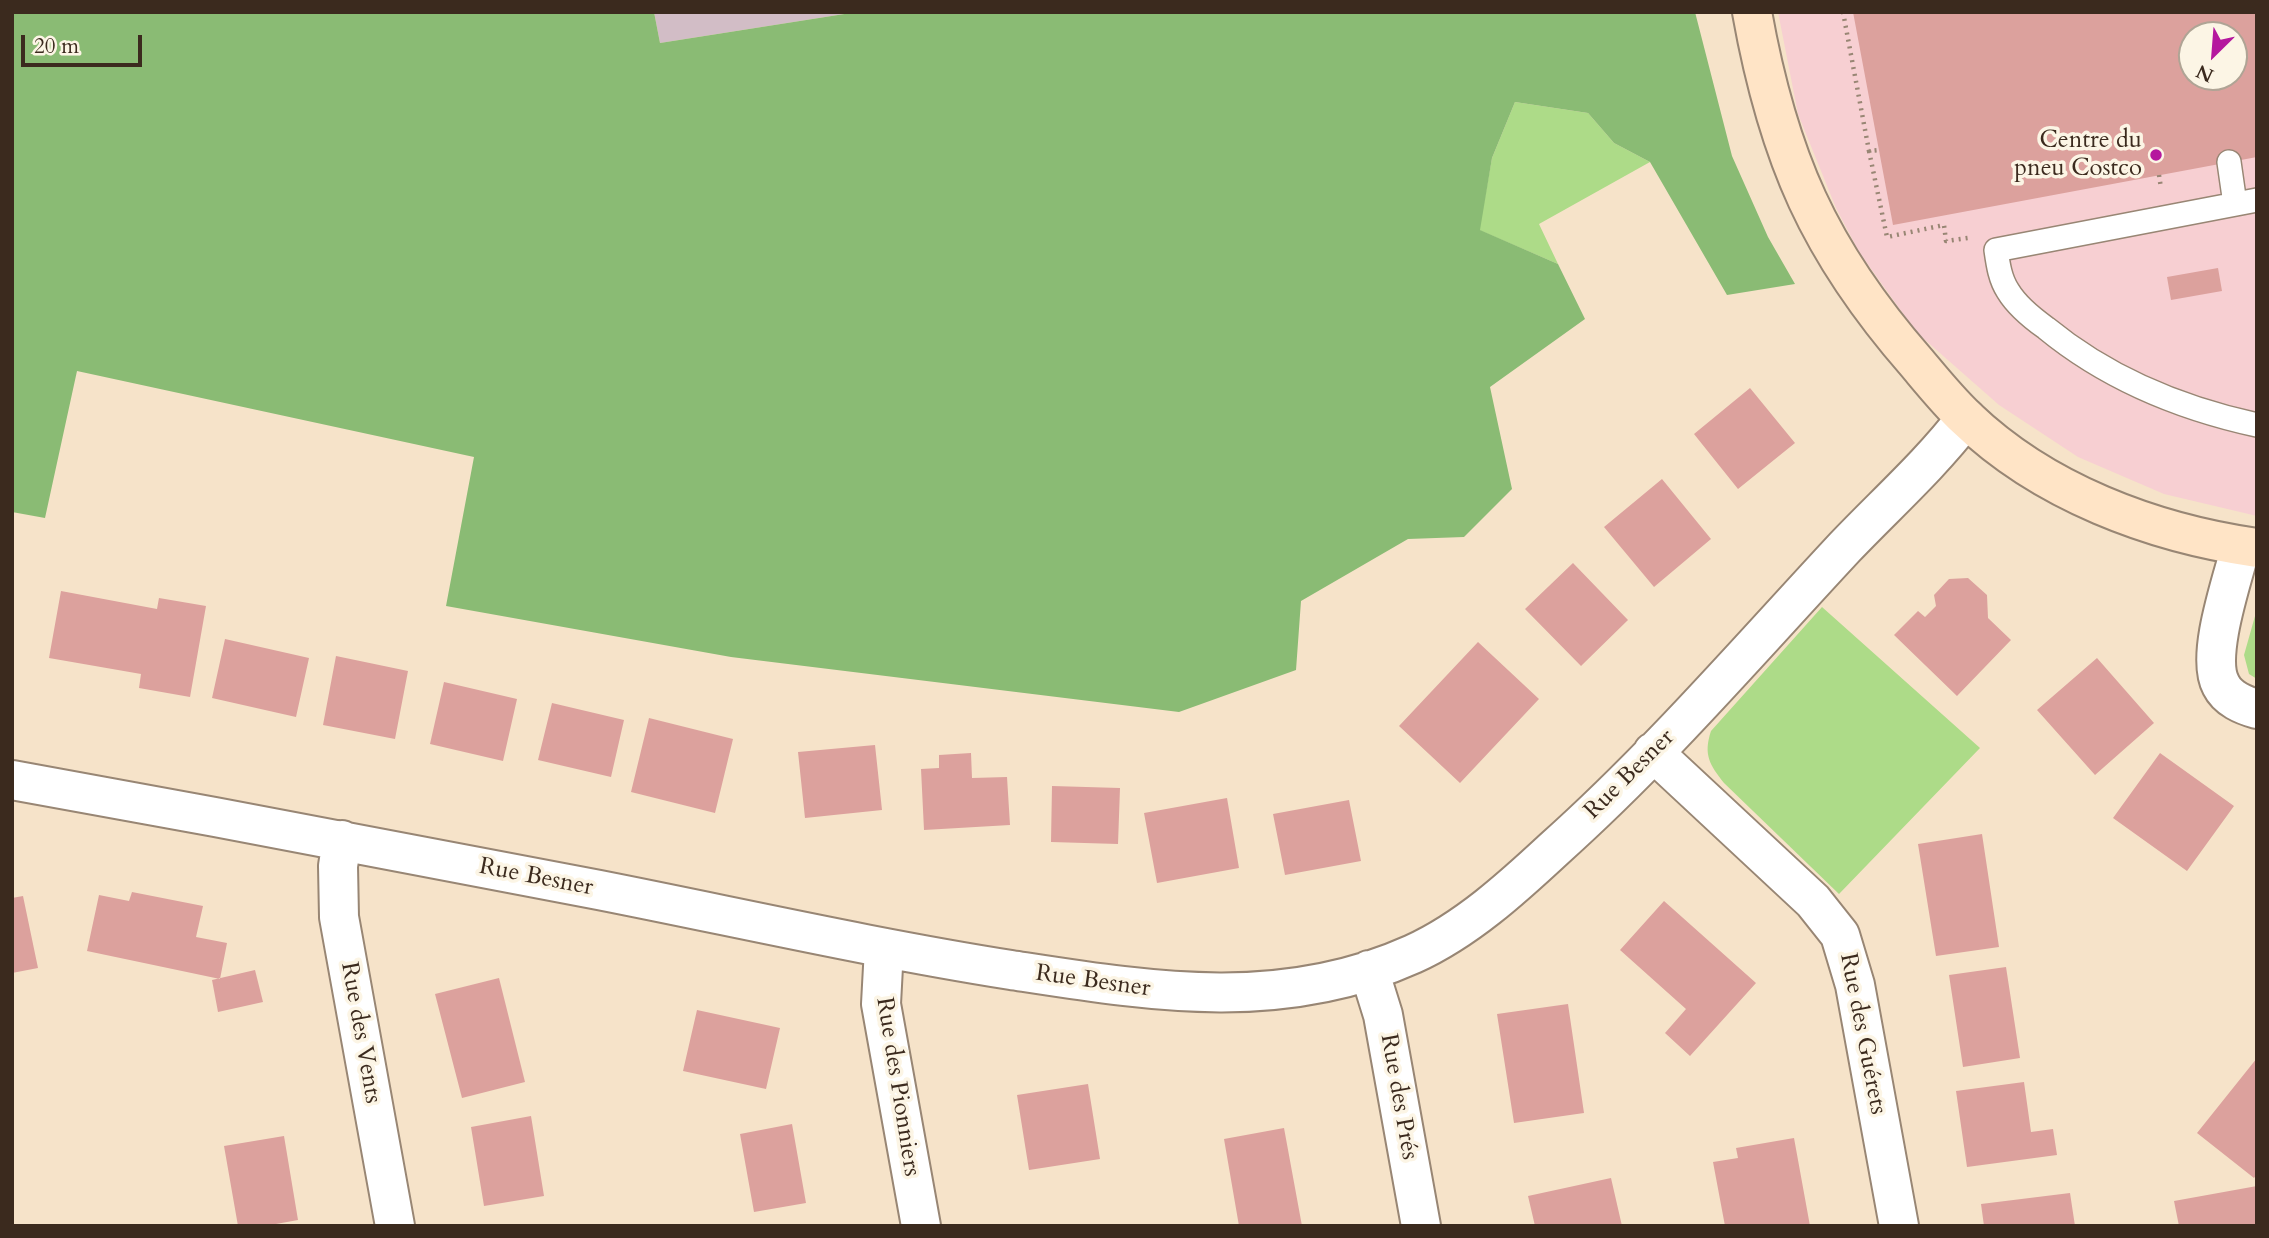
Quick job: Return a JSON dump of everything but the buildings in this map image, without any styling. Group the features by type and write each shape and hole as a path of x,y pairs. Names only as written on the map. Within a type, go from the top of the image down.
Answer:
{"street":[{"path":"1752,12 1783,142 1824,236 1843,270 1888,331 1966,418 2022,463 2109,509 2178,533 2249,547 2220,634 2217,673 2228,694 2257,709"},
{"name":"Rue Besner","path":"12,780 342,840 884,948 1180,993 1270,991 1369,970 1433,944 1503,895 1579,827 1653,752 1848,544 1932,461 1966,418"},
{"name":"Rue des Guérets","path":"1653,752 1813,901 1840,935 1855,985 1899,1226"},
{"name":"Rue des Vents","path":"342,840 338,866 339,917 395,1226"},
{"name":"Rue des Pionniers","path":"884,948 881,1004 920,1226"},
{"name":"Rue des Prés","path":"1369,970 1382,1016 1421,1226"}],"lane":[{"path":"2228,162 2246,202 1996,250 2004,283 2014,300 2068,347 2099,368 2169,400 2257,425"}],"path":[{"path":"1843,12 1887,237 1944,225 1946,241 1971,237 1996,250"},
{"path":"1869,151 1879,150"}],"shaded area":[{"path":"654,12 857,12 660,43"},
{"path":"1778,12 2257,12 2257,516 2164,494 2078,457 1999,405 1916,332 1859,252 1836,208 1798,114"}],"green space":[{"path":"12,12 654,12 660,43 857,12 1695,12 1732,156 1768,237 1795,284 1727,295 1650,162 1614,143 1588,113 1515,102 1492,158 1480,230 1558,264 1585,319 1490,387 1512,489 1464,537 1408,539 1301,601 1296,670 1179,712 731,657 446,606 474,457 77,371 45,518 12,512"},
{"path":"1515,102 1588,113 1614,143 1650,162 1539,224 1558,264 1479,230 1492,158"},
{"path":"1822,607 1980,748 1839,894 1724,783 1712,765 1708,753 1711,731"},
{"path":"2257,609 2257,679 2249,674 2244,655"}],"place":[{"name":"Centre du pneu Costco","path":"2156,155"}]}
